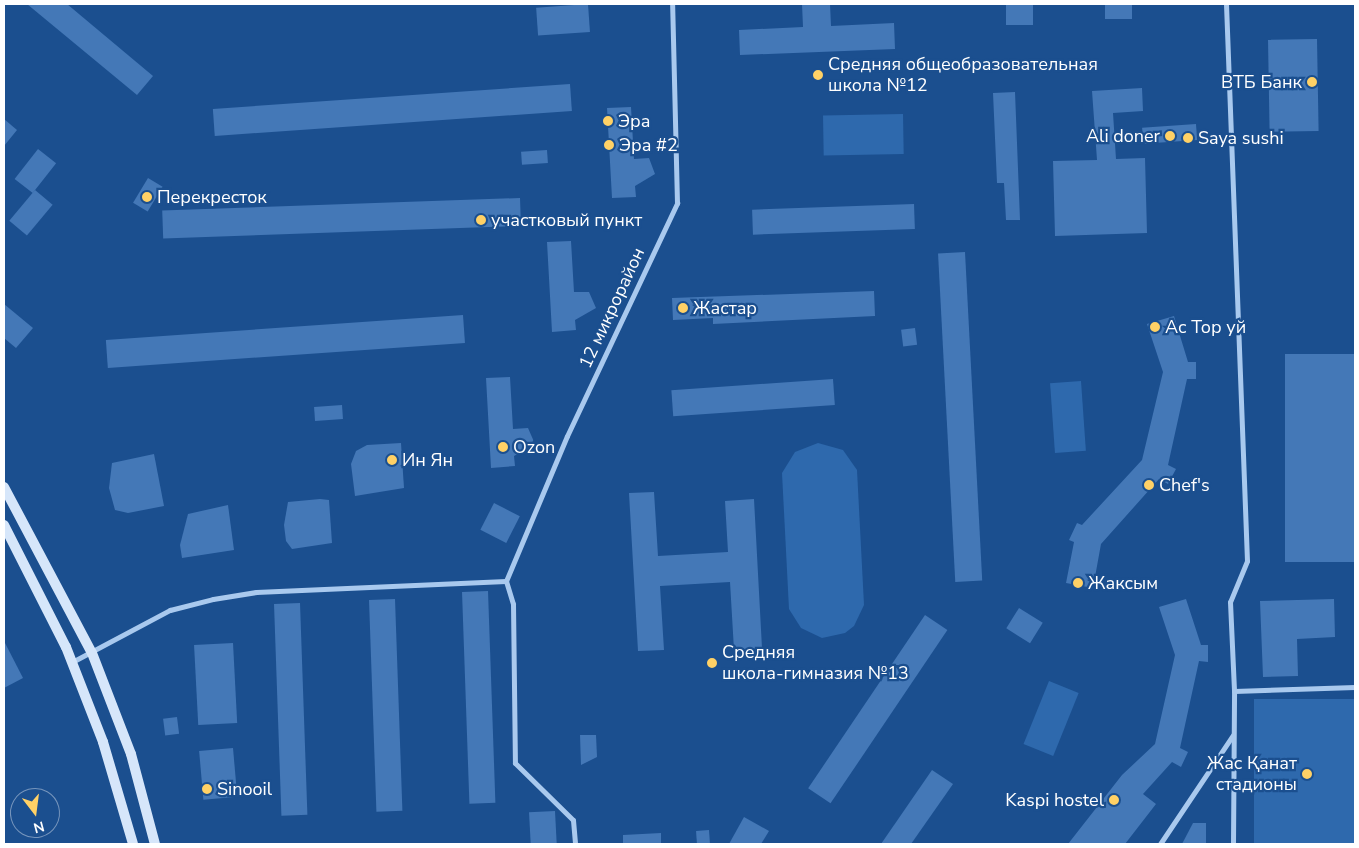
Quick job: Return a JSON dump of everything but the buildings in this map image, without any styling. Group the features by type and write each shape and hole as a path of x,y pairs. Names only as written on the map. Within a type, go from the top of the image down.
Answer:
{"main road":[{"path":"4,487 92,653 131,754 155,844"},
{"path":"4,526 72,662 106,751 133,844"}],"street":[{"name":"12 микрорайон","path":"506,581 567,436 677,203 672,4"},
{"path":"1226,4 1247,561 1230,602 1234,691 1233,844"},
{"path":"72,662 170,610 213,599 256,592 506,581 513,604 515,762 573,820 575,844"},
{"path":"1234,691 1355,687"},
{"path":"1160,844 1233,735"}],"shaded area":[{"path":"903,114 904,154 824,155 823,115"},
{"path":"1081,381 1086,451 1055,453 1050,383"},
{"path":"818,443 843,450 857,470 864,605 854,626 845,633 822,638 801,628 789,609 782,473 795,452"},
{"path":"1049,681 1079,693 1053,756 1024,744"},
{"name":"Жас Қанат стадионы","path":"1254,699 1355,699 1355,844 1254,844"}],"place":[{"name":"Средняя общеобразовательная школа №12","path":"818,75"},
{"name":"ВТБ Банк","path":"1312,82"},
{"name":"Эра","path":"608,121"},
{"name":"Ali doner","path":"1170,136"},
{"name":"Saya sushi","path":"1188,138"},
{"name":"Эра #2","path":"609,145"},
{"name":"Перекресток","path":"147,197"},
{"name":"участковый пункт","path":"481,220"},
{"name":"Жастар","path":"683,308"},
{"name":"Ас Тор уй","path":"1155,327"},
{"name":"Ozon","path":"503,447"},
{"name":"Ин Ян","path":"392,460"},
{"name":"Chef's","path":"1149,485"},
{"name":"Жаксым","path":"1078,583"},
{"name":"Средняя школа-гимназия №13","path":"712,663"},
{"name":"Жас Қанат стадионы","path":"1307,774"},
{"name":"Sinooil","path":"207,789"},
{"name":"Kaspi hostel","path":"1114,800"}]}
